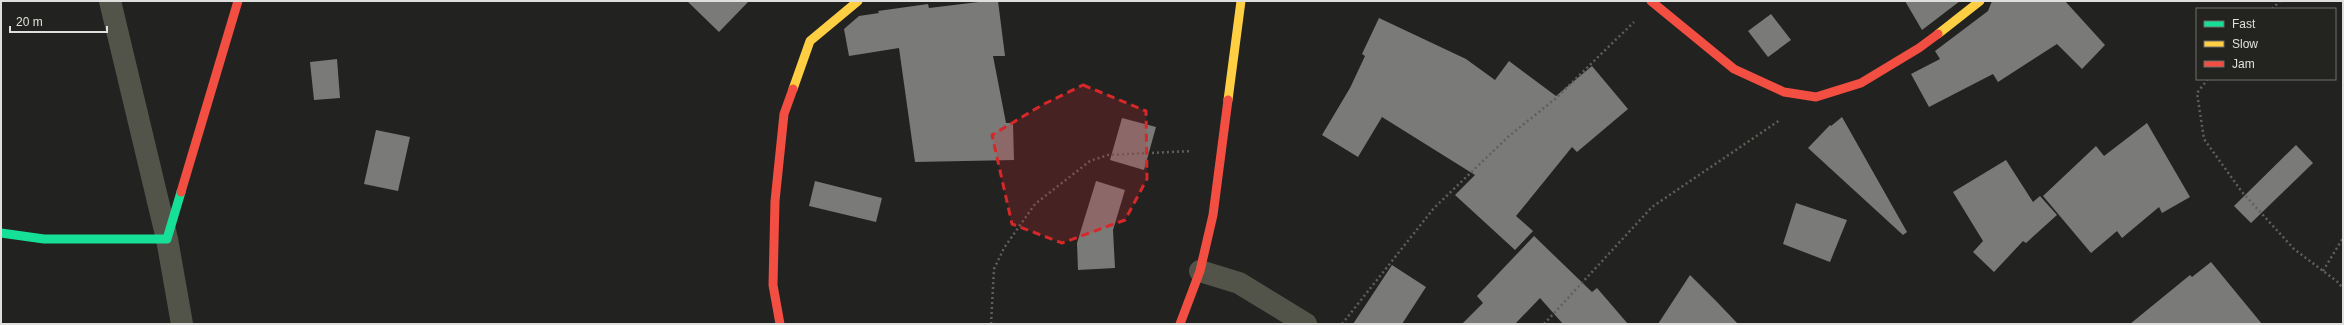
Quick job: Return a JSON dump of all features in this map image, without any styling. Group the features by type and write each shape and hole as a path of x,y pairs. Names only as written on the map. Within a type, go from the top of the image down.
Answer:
{"street":[{"path":"110,1 167,239 182,324"},
{"path":"167,239 238,1"},
{"path":"780,324 773,285 773,270 775,201 784,114 810,41 858,1"},
{"path":"1180,324 1200,271 1213,215 1241,1"},
{"path":"1652,2 1734,69 1784,92 1816,98 1862,83 1919,48 1980,1"},
{"path":"1,233 44,239 167,239"},
{"path":"1200,271 1239,282 1306,324"}],"path":[{"path":"1342,324 1434,208 1509,136 1555,99 1652,2"},
{"path":"2207,80 2197,93 2204,139 2242,192 2294,249 2339,283 2343,289"},
{"path":"1544,324 1652,207 1731,152 1816,98"},
{"path":"991,324 994,269 1004,248 1035,204 1090,161 1108,155 1148,154 1222,148"},
{"path":"2323,271 2343,238"}],"highlighted area":[{"path":"1083,85 1146,111 1147,179 1125,220 1062,243 1012,224 992,135 1042,105"}],"building":[{"path":"687,1 749,1 719,32"},
{"path":"998,1 1005,56 993,56 1006,123 1013,123 1014,160 915,162 899,48 849,56 844,29 859,16 879,13 878,11 928,4 929,8"},
{"path":"1905,1 1960,1 1922,30"},
{"path":"1992,1 2065,1 2105,45 2082,69 2057,44 1998,82 1993,74 1929,107 1911,74 1940,59 1935,51 1988,11"},
{"path":"1771,14 1791,40 1768,57 1748,31"},
{"path":"1379,18 1466,59 1495,80 1509,61 1556,96 1592,66 1628,109 1577,152 1572,147 1516,216 1533,231 1515,250 1455,195 1475,175 1382,117 1358,157 1322,135 1350,88 1365,56 1362,54"},
{"path":"337,59 340,98 314,100 310,62"},
{"path":"1842,117 1907,232 1903,235 1808,148 1830,125 1831,126"},
{"path":"1122,118 1156,127 1144,170 1110,160"},
{"path":"2147,123 2190,197 2162,213 2159,207 2122,238 2117,231 2091,253 2043,196 2096,146 2104,156"},
{"path":"376,130 410,137 398,191 364,184"},
{"path":"2296,145 2313,163 2251,223 2234,206"},
{"path":"2006,160 2033,202 2040,196 2057,215 2026,243 2023,241 1994,272 1973,252 1983,241 1953,192"},
{"path":"815,181 882,198 876,222 809,206"},
{"path":"1096,181 1125,190 1113,230 1115,268 1078,270 1077,243"},
{"path":"1796,203 1847,220 1830,262 1783,244"},
{"path":"1534,236 1592,292 1597,288 1628,324 1563,324 1540,298 1515,324 1462,324 1483,303 1477,296"},
{"path":"2211,262 2262,324 2130,324 2190,275 2192,277"},
{"path":"1392,265 1426,287 1402,324 1353,324"},
{"path":"1690,275 1717,302 1738,324 1658,324"}],"traffic: fast":[{"path":"1,233 44,239 167,239 181,192"}],"traffic: slow":[{"path":"793,89 810,41 858,1"},
{"path":"1228,100 1241,1"},
{"path":"1938,34 1980,1"}],"traffic: jam":[{"path":"181,192 238,1"},
{"path":"1651,1 1734,69 1784,92 1816,97 1861,83 1919,48 1938,34"},
{"path":"780,324 773,285 775,201 784,114 793,89"},
{"path":"1180,324 1200,271 1213,215 1228,100"}]}
